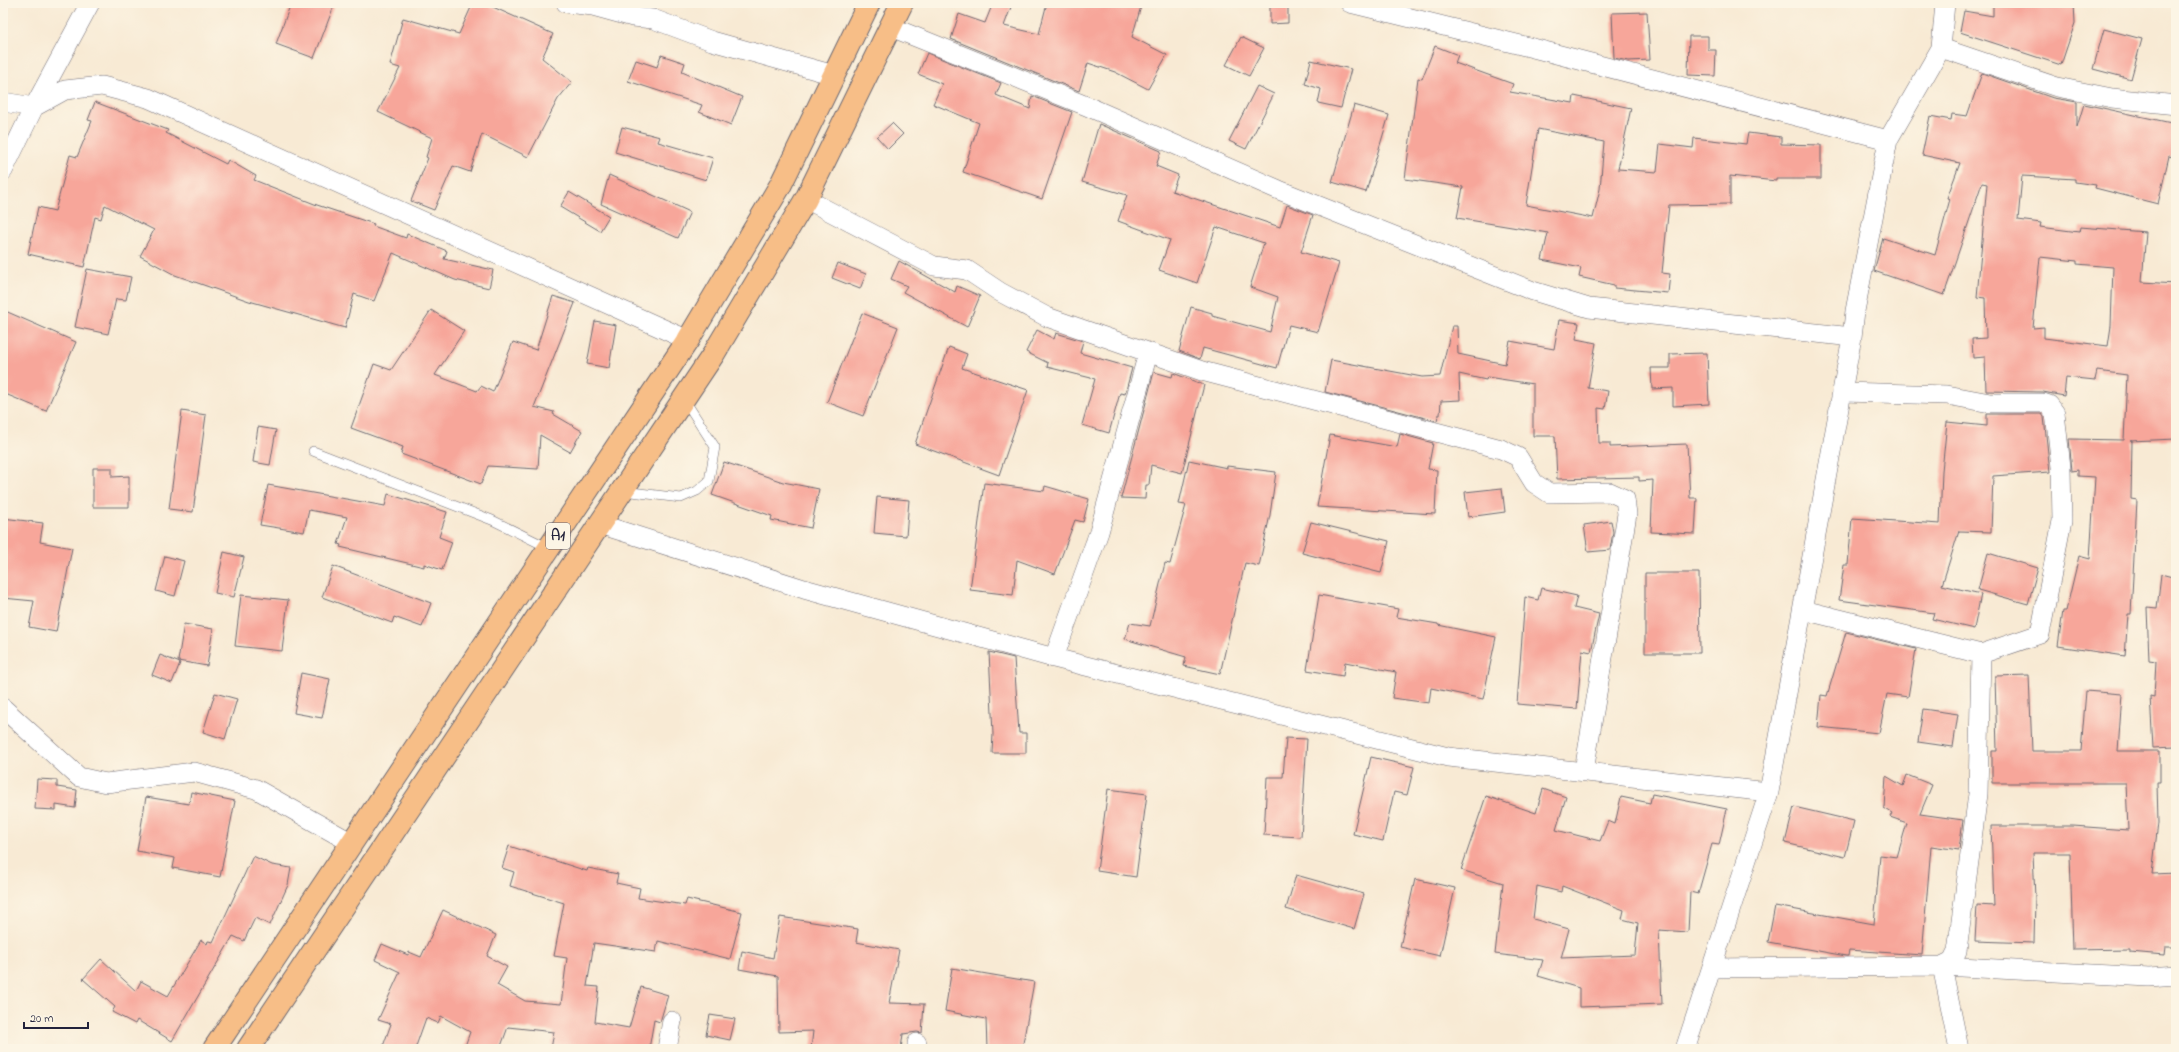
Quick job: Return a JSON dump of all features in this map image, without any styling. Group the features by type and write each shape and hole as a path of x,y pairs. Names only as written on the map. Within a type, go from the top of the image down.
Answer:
{"highway":[{"name":"A1","path":"214,1049 688,340 780,186 869,3"},
{"name":"A1","path":"248,1049 712,355 806,199 902,3"}],"street":[{"path":"3,171 34,108 90,3"},
{"path":"566,3 593,6 633,18 653,19 712,41 834,75"},
{"path":"1350,3 1533,48 1888,140"},
{"path":"1685,1049 1769,792 1843,392 1855,312 1888,140 1941,48 1945,3"},
{"path":"891,27 1089,107 1279,190 1533,291 1589,308 1641,316 1852,337"},
{"path":"1941,48 2057,87 2112,98 2176,105"},
{"path":"3,102 34,108 65,90 102,86 148,98 688,340"},
{"path":"806,199 934,266 967,270 1000,292 1047,317 1202,371 1501,449 1518,457 1534,483 1550,493 1610,492 1625,499 1627,514 1584,771"},
{"path":"1054,658 1100,532 1148,353"},
{"path":"1803,610 1982,654 2040,634 2062,521 2061,467 2055,412 2049,405 2043,403 1990,403 1947,394 1843,392"},
{"path":"599,524 804,589 1054,658 1448,757 1769,792"},
{"path":"1942,966 1952,960 1958,951 1978,794 1982,654"},
{"path":"3,708 79,777 106,784 194,772 256,789 352,843"},
{"path":"1942,966 1959,1049"},
{"path":"1712,968 1942,966 2149,977 2176,975"},
{"path":"667,1049 672,1021"}],"lane":[{"path":"621,491 681,498 697,491 709,481 716,447 684,398"},
{"path":"313,451 492,520 550,548"}],"building":[{"path":"291,3 335,3 314,58 276,44"},
{"path":"473,3 484,3 553,34 542,58 572,82 558,99 528,157 482,134 470,172 453,166 434,210 411,201 428,158 426,157 432,138 378,112 400,68 390,65 403,18 459,34"},
{"path":"993,3 999,3 1011,7 1004,26 1039,34 1047,3 1142,3 1132,37 1167,55 1148,89 1115,72 1088,63 1079,91 951,39 959,14 985,23"},
{"path":"1270,3 1288,3 1288,23 1270,24"},
{"path":"1993,3 2074,3 2075,23 2061,65 1960,32 1964,11 1993,16"},
{"path":"1647,12 1650,60 1628,61 1614,58 1612,13"},
{"path":"2104,29 2142,39 2131,79 2093,69"},
{"path":"1689,36 1708,36 1708,50 1716,50 1715,76 1688,75"},
{"path":"1241,37 1264,48 1249,76 1226,65"},
{"path":"1435,46 1458,55 1455,63 1513,84 1510,92 1573,103 1574,96 1631,108 1618,169 1657,172 1660,144 1693,148 1694,138 1746,144 1748,133 1781,137 1781,144 1821,145 1821,179 1776,179 1776,181 1730,176 1730,204 1669,205 1662,273 1670,274 1668,293 1614,288 1614,285 1579,277 1581,268 1542,260 1548,233 1457,218 1463,187 1405,179 1418,78 1422,79","holes":["1538,129 1604,142 1600,189 1593,218 1526,205"]},
{"path":"927,53 1001,83 996,95 1030,109 1032,96 1072,112 1042,199 963,172 979,123 933,104 942,84 918,74"},
{"path":"661,55 685,63 682,72 742,97 731,125 699,112 702,105 628,81 636,60 657,67"},
{"path":"1311,60 1351,69 1341,108 1318,103 1321,89 1305,84"},
{"path":"1982,73 2053,98 2077,102 2077,127 2084,104 2176,124 2176,158 2169,156 2158,204 2095,188 2096,185 2075,182 2075,179 2022,176 2018,220 2041,223 2040,227 2079,232 2080,227 2146,232 2142,282 2176,284 2176,439 2130,441 2132,441 2131,499 2137,500 2131,614 2128,614 2125,656 2058,646 2063,611 2066,611 2079,556 2090,559 2095,477 2078,476 2078,470 2072,471 2069,439 2124,440 2127,375 2097,371 2095,380 2066,377 2064,396 2043,392 1986,391 1985,357 1973,358 1972,339 1986,338 1985,298 1977,297 1987,184 1982,183 1944,295 1874,271 1883,238 1935,255 1950,199 1947,198 1960,163 1922,155 1930,116 1951,120 1952,114 1967,116","holes":["2040,257 2077,261 2077,264 2113,267 2111,326 2108,346 2044,338 2044,327 2033,328"]},
{"path":"1257,86 1274,94 1246,149 1229,141"},
{"path":"95,102 168,130 166,133 226,164 228,160 256,176 254,180 317,205 374,224 373,226 406,238 407,234 447,251 444,259 493,270 489,288 455,280 393,253 374,301 354,294 345,328 249,301 175,275 140,256 154,230 105,205 101,219 95,217 84,267 28,254 38,207 55,211 70,155 77,157 92,121 88,120"},
{"path":"1354,105 1389,115 1366,192 1332,182"},
{"path":"892,123 903,134 888,149 877,137"},
{"path":"1099,124 1161,151 1156,166 1178,175 1172,191 1280,227 1287,205 1313,215 1301,252 1339,263 1318,332 1289,325 1277,368 1203,348 1200,359 1179,351 1191,307 1212,313 1212,316 1270,332 1278,297 1250,287 1264,243 1216,227 1197,283 1159,270 1170,240 1118,221 1127,195 1082,182"},
{"path":"622,127 660,137 658,142 713,158 706,180 615,152"},
{"path":"609,175 690,212 678,238 601,204"},
{"path":"569,192 609,216 600,231 560,207"},
{"path":"899,261 955,292 957,286 980,296 967,327 903,292 907,286 891,279"},
{"path":"838,263 866,274 860,289 832,278"},
{"path":"87,269 131,277 126,300 116,299 108,334 75,327"},
{"path":"553,296 575,303 534,407 554,412 553,414 582,431 570,452 540,435 538,469 488,466 481,484 401,454 403,447 351,428 374,364 391,370 431,310 464,331 435,375 477,391 481,386 493,392 513,342 536,350"},
{"path":"3,310 76,342 46,411 3,393"},
{"path":"862,313 898,327 863,416 827,402"},
{"path":"1559,320 1579,323 1576,339 1596,343 1588,388 1608,391 1605,409 1598,408 1599,443 1610,443 1610,447 1687,444 1690,498 1697,498 1695,534 1651,532 1653,480 1639,481 1639,477 1557,479 1555,436 1533,436 1533,384 1487,377 1486,380 1459,374 1460,400 1441,401 1440,415 1438,415 1437,421 1325,392 1331,360 1422,377 1440,376 1452,326 1457,326 1458,354 1505,364 1510,341 1554,349"},
{"path":"595,321 616,325 609,368 587,364"},
{"path":"1037,330 1054,339 1056,333 1083,341 1080,353 1132,368 1125,394 1120,393 1109,433 1082,425 1095,379 1047,367 1048,363 1026,352"},
{"path":"949,347 967,354 962,368 1028,390 999,475 915,444"},
{"path":"1707,353 1709,404 1673,406 1673,388 1652,389 1651,368 1670,368 1670,354"},
{"path":"1154,372 1172,377 1173,373 1204,385 1182,473 1151,465 1149,485 1146,485 1145,499 1121,498"},
{"path":"182,411 206,415 193,512 169,509"},
{"path":"1987,414 2042,414 2044,417 2050,472 1993,476 1991,532 1959,531 1942,585 1981,594 1974,629 1932,619 1934,613 1839,600 1844,565 1848,565 1852,518 1940,524 1942,471 1947,422 1987,426"},
{"path":"258,427 276,430 270,465 253,462"},
{"path":"1400,434 1433,443 1428,469 1437,470 1435,514 1317,507 1330,435 1397,447"},
{"path":"1189,460 1227,468 1227,466 1276,472 1270,515 1259,566 1245,563 1220,674 1184,666 1186,657 1125,639 1130,623 1150,626 1165,563 1170,564 1186,505 1179,504"},
{"path":"724,462 783,482 819,489 811,528 771,520 772,516 712,495"},
{"path":"93,468 112,468 112,477 129,476 129,507 93,507"},
{"path":"984,483 1044,491 1045,486 1089,499 1083,522 1075,520 1055,574 1017,560 1013,595 970,590"},
{"path":"268,485 385,506 388,494 447,512 439,537 452,542 442,570 424,564 424,567 340,547 341,545 338,544 347,517 309,510 304,532 260,525"},
{"path":"1502,488 1505,512 1468,517 1465,492"},
{"path":"877,497 909,500 906,536 874,533"},
{"path":"3,518 43,523 40,542 72,548 56,632 29,627 34,601 3,598"},
{"path":"1611,521 1613,532 1610,550 1588,552 1584,525"},
{"path":"1311,522 1389,541 1381,573 1302,553"},
{"path":"224,552 244,557 234,597 215,593"},
{"path":"1988,553 2038,568 2028,604 1978,590"},
{"path":"165,556 184,561 175,596 156,591"},
{"path":"333,566 431,603 422,627 394,617 392,623 322,597"},
{"path":"1645,573 1699,573 1700,653 1645,653"},
{"path":"2161,574 2176,578 2176,747 2153,748 2150,696 2154,697 2156,661 2149,660 2147,608 2157,609"},
{"path":"1541,588 1577,596 1574,608 1599,614 1591,652 1582,650 1577,709 1517,704 1525,597 1538,600"},
{"path":"241,595 288,600 282,651 235,646"},
{"path":"1319,595 1398,609 1396,617 1438,624 1496,637 1483,699 1431,688 1429,703 1392,698 1396,672 1345,662 1343,676 1307,670"},
{"path":"184,624 213,629 207,666 178,661"},
{"path":"1846,632 1916,649 1908,697 1887,694 1879,733 1818,727 1821,695 1827,696"},
{"path":"989,652 1014,658 1019,733 1026,733 1026,753 992,753 993,734"},
{"path":"160,655 180,663 172,683 152,675"},
{"path":"301,673 330,679 322,718 294,713"},
{"path":"2029,675 2032,751 2081,751 2086,691 2122,694 2118,751 2160,751 2160,782 2157,782 2158,823 2152,874 2176,873 2176,947 2165,947 2164,955 2130,952 2130,949 2073,950 2070,853 2033,853 2035,898 2034,943 1975,941 1977,905 1994,906 1991,826 2073,826 2128,830 2126,783 1992,783 1992,751 1997,751 1995,676"},
{"path":"215,693 237,699 225,739 203,732"},
{"path":"1923,709 1958,714 1953,747 1918,742"},
{"path":"1286,738 1307,739 1301,837 1264,835 1267,777 1283,777"},
{"path":"1371,757 1414,767 1407,795 1394,792 1383,841 1353,834"},
{"path":"1907,775 1932,785 1920,814 1963,820 1959,850 1931,846 1922,955 1849,950 1848,956 1846,956 1768,942 1775,906 1874,924 1880,855 1897,857 1907,823 1890,817 1892,813 1884,808 1886,776 1903,786"},
{"path":"37,779 57,780 57,787 77,790 75,808 56,805 56,810 35,809"},
{"path":"1108,789 1147,794 1136,877 1097,871"},
{"path":"1543,789 1566,797 1556,830 1600,841 1608,821 1615,824 1621,797 1650,803 1652,794 1727,809 1719,845 1712,844 1698,894 1690,892 1688,932 1659,930 1662,1004 1579,1007 1579,988 1538,976 1543,960 1495,954 1503,883 1461,870 1486,796 1536,813","holes":["1537,886 1561,892 1562,886 1624,910 1622,919 1638,923 1635,955 1561,958 1569,929 1533,919"]},
{"path":"191,792 235,801 220,877 173,868 175,858 137,851 146,797 189,804"},
{"path":"1794,807 1854,821 1845,857 1785,843"},
{"path":"509,846 587,871 588,868 618,874 616,883 640,888 638,898 685,905 687,899 742,912 730,959 658,941 656,952 594,943 587,986 599,987 595,1022 629,1028 641,987 668,995 660,1022 654,1020 649,1049 551,1049 554,1032 508,1027 500,1049 464,1049 470,1032 441,1016 438,1023 426,1018 415,1049 382,1049 391,1024 378,1020 400,972 375,960 382,944 408,955 409,952 421,957 443,910 496,935 487,956 507,967 497,985 525,1001 561,1004 567,958 554,956 564,903 510,886 514,872 502,868"},
{"path":"253,856 272,865 291,868 288,885 270,925 255,918 244,941 233,936 172,1041 137,1020 135,1024 112,1012 115,1007 83,979 101,959 136,991 141,981 168,996 201,940 207,944 208,941 213,942"},
{"path":"1296,875 1364,894 1354,929 1286,909"},
{"path":"1415,879 1455,888 1440,956 1400,947"},
{"path":"780,917 858,929 856,942 899,950 889,1003 924,1004 922,1033 917,1032 903,1034 901,1049 811,1049 813,1031 779,1032 778,976 739,969 742,951 773,958"},
{"path":"952,968 1034,982 1022,1049 987,1049 986,1019 945,1011"},
{"path":"710,1015 735,1019 730,1040 706,1035"}]}
